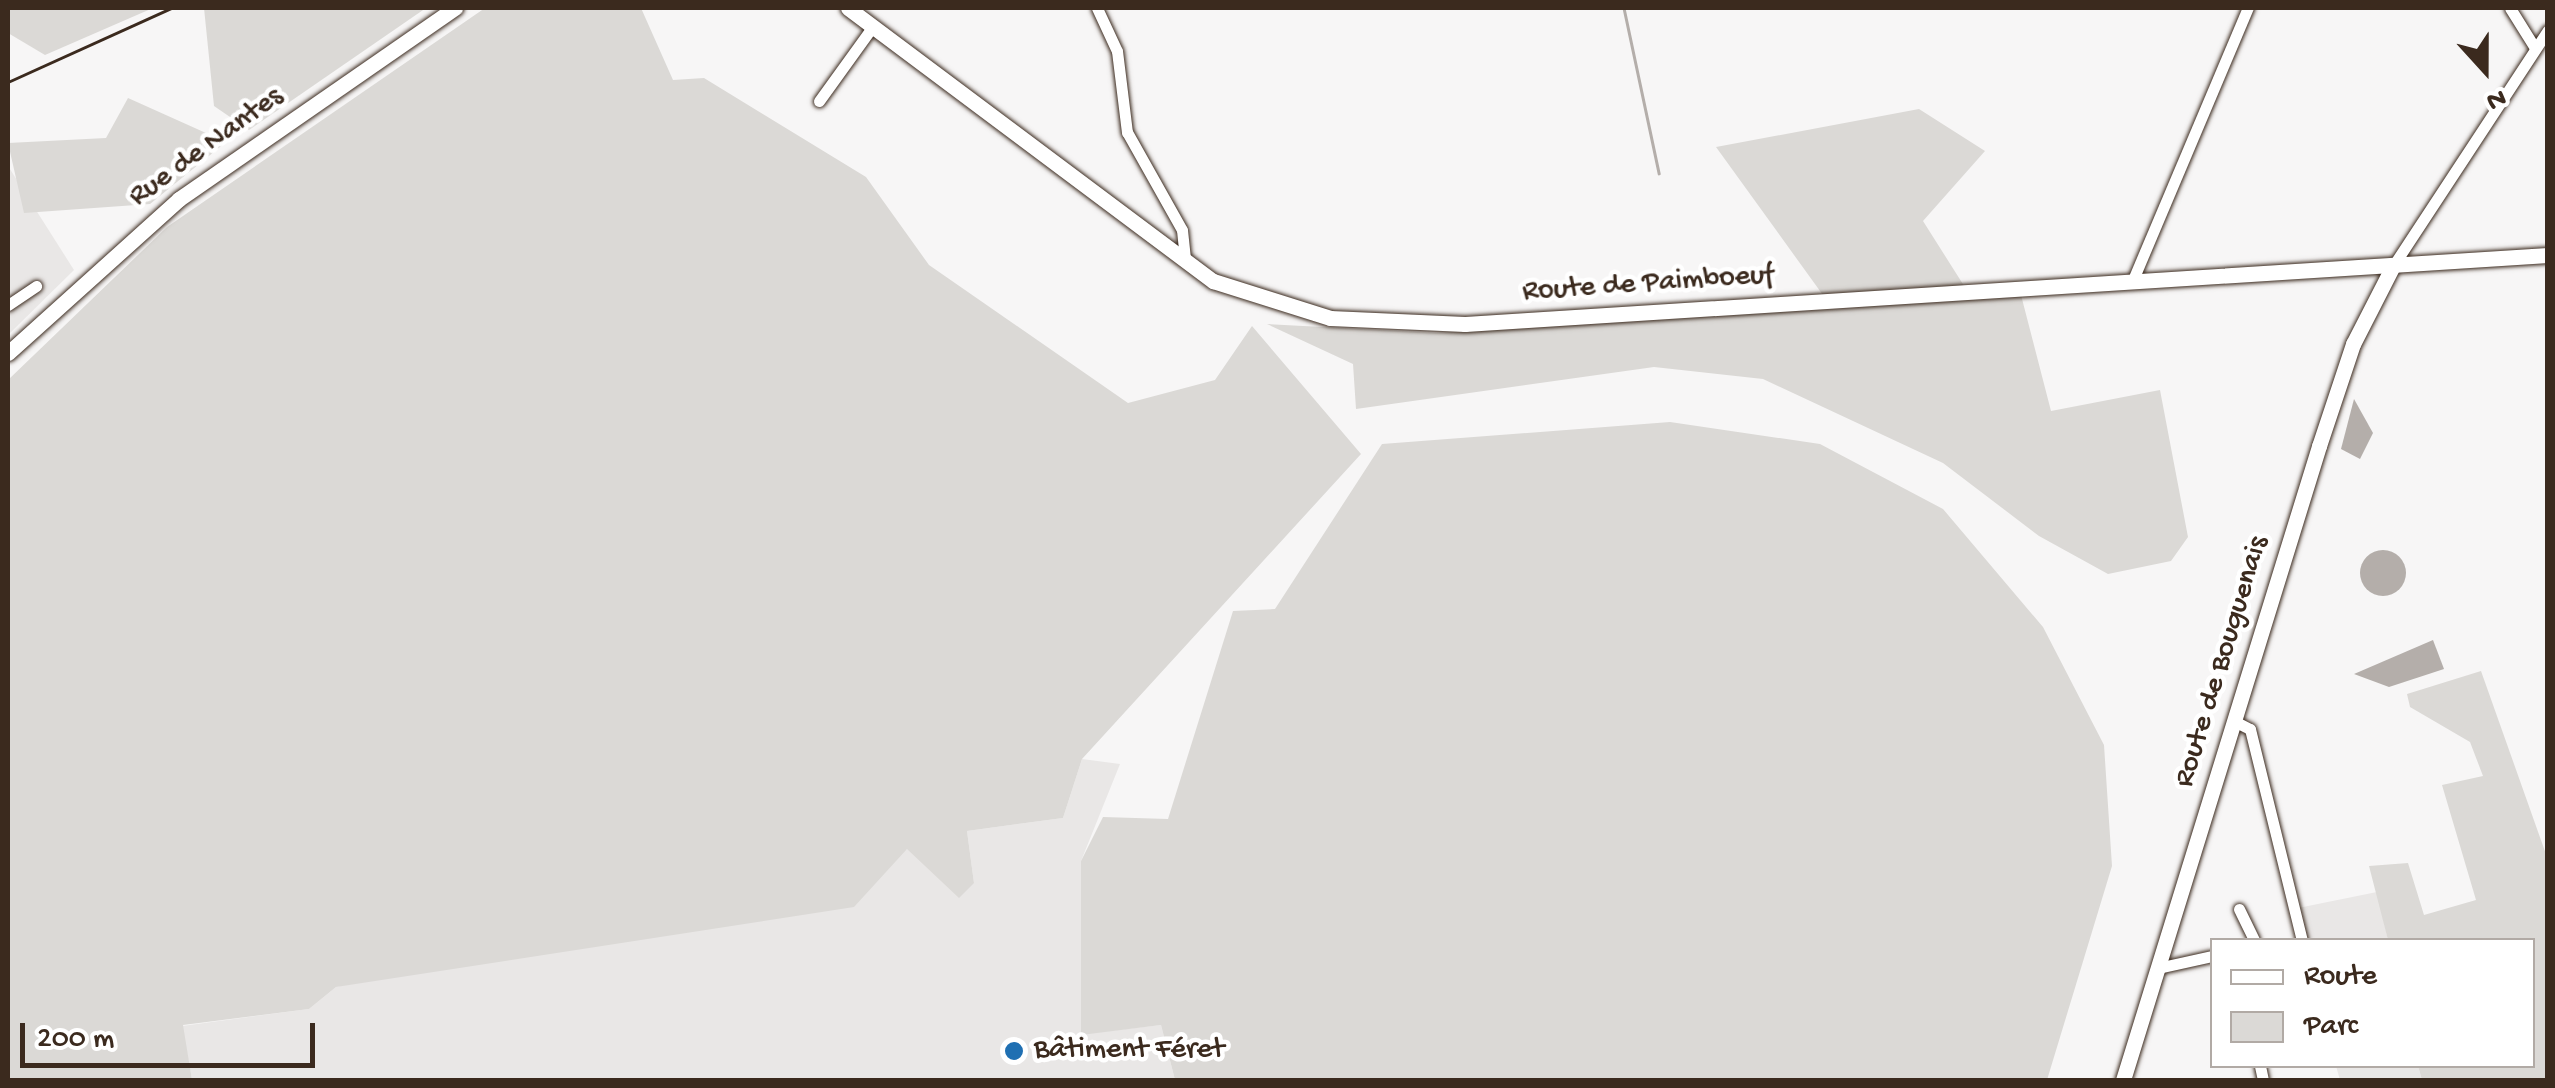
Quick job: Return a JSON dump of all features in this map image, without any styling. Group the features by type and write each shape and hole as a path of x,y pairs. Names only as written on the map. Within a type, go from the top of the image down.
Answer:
{"street":[{"name":"Rue de Nantes","path":"8,353 178,198 455,8"},
{"name":"Route de Paimboeuf","path":"848,8 1185,260 1260,302 1368,323 2132,282 2548,255"},
{"path":"1097,8 1118,51 1127,132 1182,230 1185,260"},
{"path":"2132,282 2248,8"},
{"path":"2510,8 2535,48"},
{"path":"818,100 873,26"},
{"path":"2393,266 2548,30"},
{"name":"Route de Bouguenais","path":"2123,1080 2353,344 2393,266"},
{"path":"8,305 36,286"},
{"path":"2234,721 2250,729 2302,938"},
{"path":"2239,909 2253,938"},
{"path":"2158,968 2210,956"}],"shaded area":[{"path":"8,166 74,270 8,335"},
{"path":"2354,399 2373,433 2360,459 2341,449"},
{"path":"2383,550 2400,556 2406,573 2400,590 2383,596 2366,590 2360,573 2366,556"},
{"path":"2433,640 2444,669 2389,687 2354,674"},
{"path":"1082,759 1120,764 1081,861 1081,1034 1161,1025 1175,1080 192,1080 182,1026 309,1009 336,987 908,849 974,883 967,831 1063,818"},
{"path":"2377,892 2388,938 2306,938 2298,908"},
{"path":"2337,1068 2419,1068 2422,1080 2340,1080"}],"green space":[{"path":"8,8 153,8 45,55 8,33"},
{"path":"204,8 426,8 249,130 214,106"},
{"path":"485,8 641,8 673,80 704,78 866,177 929,265 1128,403 1215,380 1252,326 1361,454 1082,759 1063,818 967,831 974,883 959,898 907,849 854,907 336,987 309,1009 183,1025 192,1080 8,1080 8,380 167,227"},
{"path":"128,98 226,142 150,204 24,213 8,143 106,138"},
{"path":"1919,109 1985,151 1923,221 1973,300 2021,295 2051,411 2160,390 2188,537 2171,561 2108,574 2039,536 1943,463 1763,379 1654,367 1356,409 1353,364 1267,324 1436,333 1833,309 1716,147"},
{"path":"1670,422 1820,444 1943,509 2043,627 2104,745 2112,866 2047,1080 1175,1080 1161,1025 1081,1035 1081,861 1103,817 1168,819 1233,611 1275,609 1382,444"},
{"path":"2481,671 2547,857 2547,1080 2422,1080 2419,1068 2535,1068 2535,938 2387,938 2369,866 2408,863 2424,915 2476,900 2442,785 2483,776 2470,742 2410,707 2407,694"}],"waterway":[{"path":"1624,8 1659,173"}],"railway":[{"path":"8,82 171,8"}],"place":[{"name":"Bâtiment Féret","path":"1014,1051"}]}
